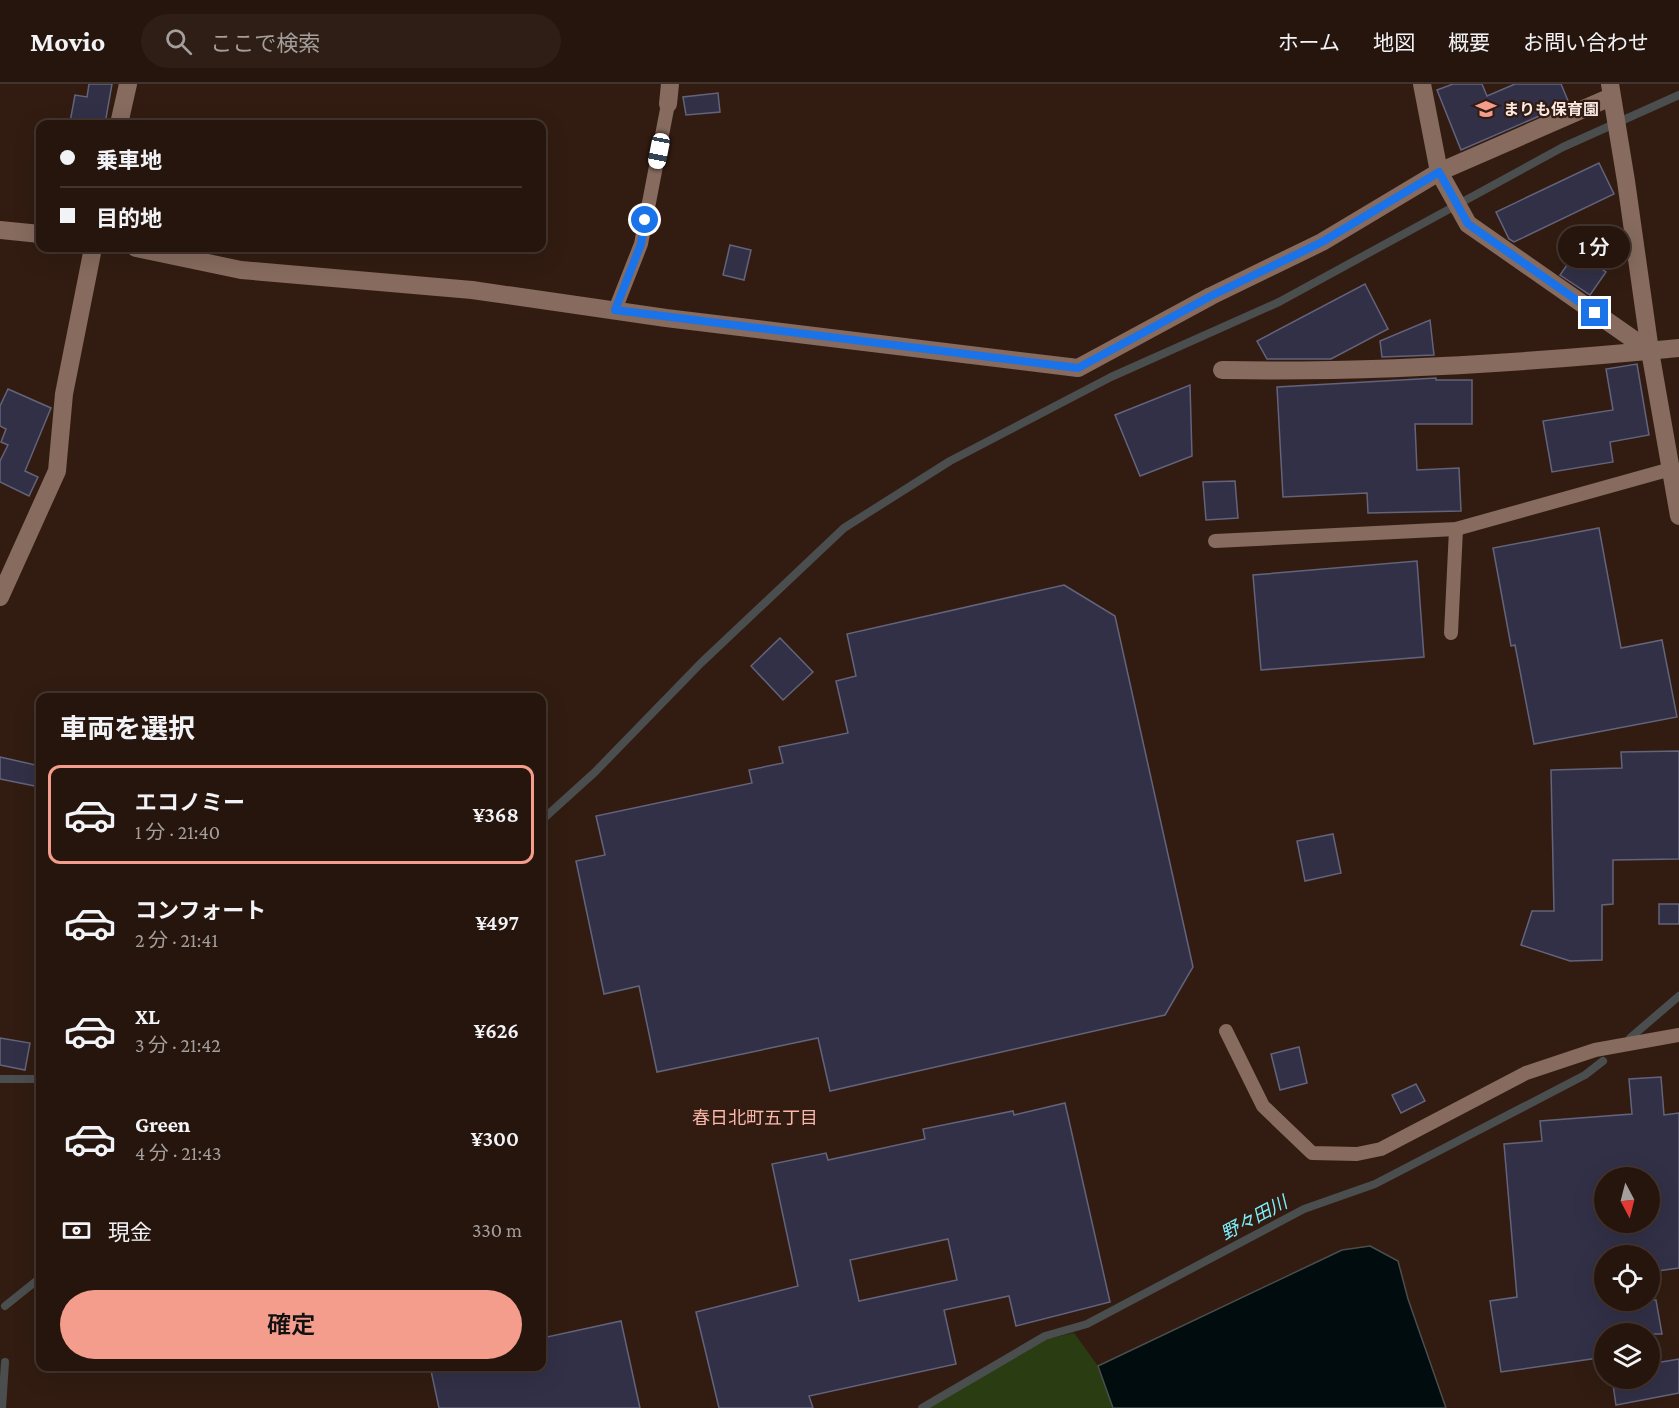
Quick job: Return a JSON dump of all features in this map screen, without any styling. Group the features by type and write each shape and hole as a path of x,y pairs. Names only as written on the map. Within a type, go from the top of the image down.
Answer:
{"street":[{"path":"120,120 128,84"},
{"path":"668,104 670,84"},
{"path":"1422,84 1442,178 1468,224 1650,351"},
{"path":"155,252 242,270 472,290 1078,368 1211,296 1322,242 1442,178 1611,96 1650,351 1679,516"},
{"path":"0,230 36,234"},
{"path":"0,597 57,471 64,394 92,252"},
{"path":"1222,370 1316,372 1494,364 1679,348"}],"lane":[{"path":"615,310 641,244 668,104"},
{"path":"1215,541 1456,529 1671,469"},
{"path":"1451,633 1456,529"},
{"path":"1226,1031 1263,1106 1312,1153 1357,1154 1381,1149 1526,1073 1595,1050 1679,1035"}],"green space":[{"path":"1074,1333 1098,1366 1113,1408 927,1408 1038,1341"}],"shaded area":[{"path":"1370,1246 1398,1261 1408,1299 1446,1408 1113,1408 1098,1366 1342,1250"}],"building":[{"path":"89,84 112,84 106,120 70,120 75,95 87,97"},
{"path":"1453,84 1482,84 1487,96 1515,84 1561,84 1569,103 1461,150 1437,90"},
{"path":"718,93 720,112 686,115 683,97"},
{"path":"1599,163 1614,194 1514,242 1509,239 1496,212"},
{"path":"730,245 751,250 744,280 723,275"},
{"path":"1576,252 1606,272 1590,295 1560,275"},
{"path":"1365,284 1388,329 1331,359 1267,359 1257,341"},
{"path":"1430,320 1434,355 1382,357 1380,341"},
{"path":"1637,364 1649,435 1610,442 1613,462 1552,472 1543,421 1613,410 1606,369"},
{"path":"1436,378 1436,380 1472,380 1472,424 1415,424 1417,470 1459,468 1461,511 1368,513 1367,493 1283,497 1277,387"},
{"path":"1190,385 1192,456 1140,476 1115,415"},
{"path":"8,389 51,408 25,471 38,477 29,496 0,482 0,461 8,445 1,442 6,429 0,426 0,406"},
{"path":"1235,481 1238,518 1206,520 1203,482"},
{"path":"1599,528 1621,648 1662,640 1677,717 1534,744 1515,645 1511,646 1493,548"},
{"path":"1417,561 1424,657 1261,670 1253,575"},
{"path":"1064,585 1115,616 1193,967 1165,1015 830,1091 818,1038 657,1072 639,986 604,994 576,861 605,855 596,816 752,783 749,770 783,763 779,747 848,733 836,681 856,676 847,634"},
{"path":"780,638 813,672 783,700 751,666"},
{"path":"1679,751 1679,859 1613,860 1613,904 1602,905 1602,960 1570,961 1521,945 1532,911 1554,911 1551,770 1622,768 1621,752"},
{"path":"0,757 36,765 36,786 0,779"},
{"path":"1333,834 1341,873 1305,881 1297,841"},
{"path":"1659,904 1679,904 1679,924 1659,924"},
{"path":"0,1038 30,1043 25,1070 0,1065"},
{"path":"1299,1047 1307,1083 1280,1090 1271,1054"},
{"path":"1661,1077 1664,1115 1679,1113 1679,1268 1660,1271 1660,1245 1594,1245 1594,1311 1658,1311 1662,1334 1660,1334 1660,1323 1594,1323 1594,1359 1501,1372 1490,1301 1517,1297 1504,1144 1542,1141 1540,1121 1632,1114 1629,1079"},
{"path":"1416,1084 1425,1101 1401,1113 1392,1095"},
{"path":"1065,1103 1110,1302 1016,1326 1009,1296 944,1310 956,1364 809,1396 813,1408 719,1408 696,1312 798,1286 772,1164 826,1153 828,1160 925,1139 923,1129 1013,1111 1014,1115","holes":["948,1239 957,1280 859,1301 850,1260"]},
{"path":"621,1321 640,1408 439,1408 431,1371 546,1371 546,1337"},
{"path":"1679,1359 1679,1393 1616,1405 1614,1389 1660,1389 1660,1362"}],"waterway":[{"path":"546,816 595,772 701,663 844,528 950,461 1111,377 1279,302 1563,147 1679,95"},
{"name":"野々田川","path":"1630,1038 1679,996"},
{"name":"野々田川","path":"922,1408 1045,1336 1087,1324 1304,1209 1375,1184 1585,1075 1603,1061"},
{"path":"0,1079 36,1079"},
{"path":"5,1306 36,1281"},
{"path":"2,1408 5,1362"}],"place":[{"name":"まりも保育園","path":"1486,109"}],"district":[{"name":"春日北町五丁目","path":"755,1118"}],"route":[{"path":"645,220 641,244 615,310 1078,368 1211,296 1322,242 1439,172 1468,224 1595,313"}]}
